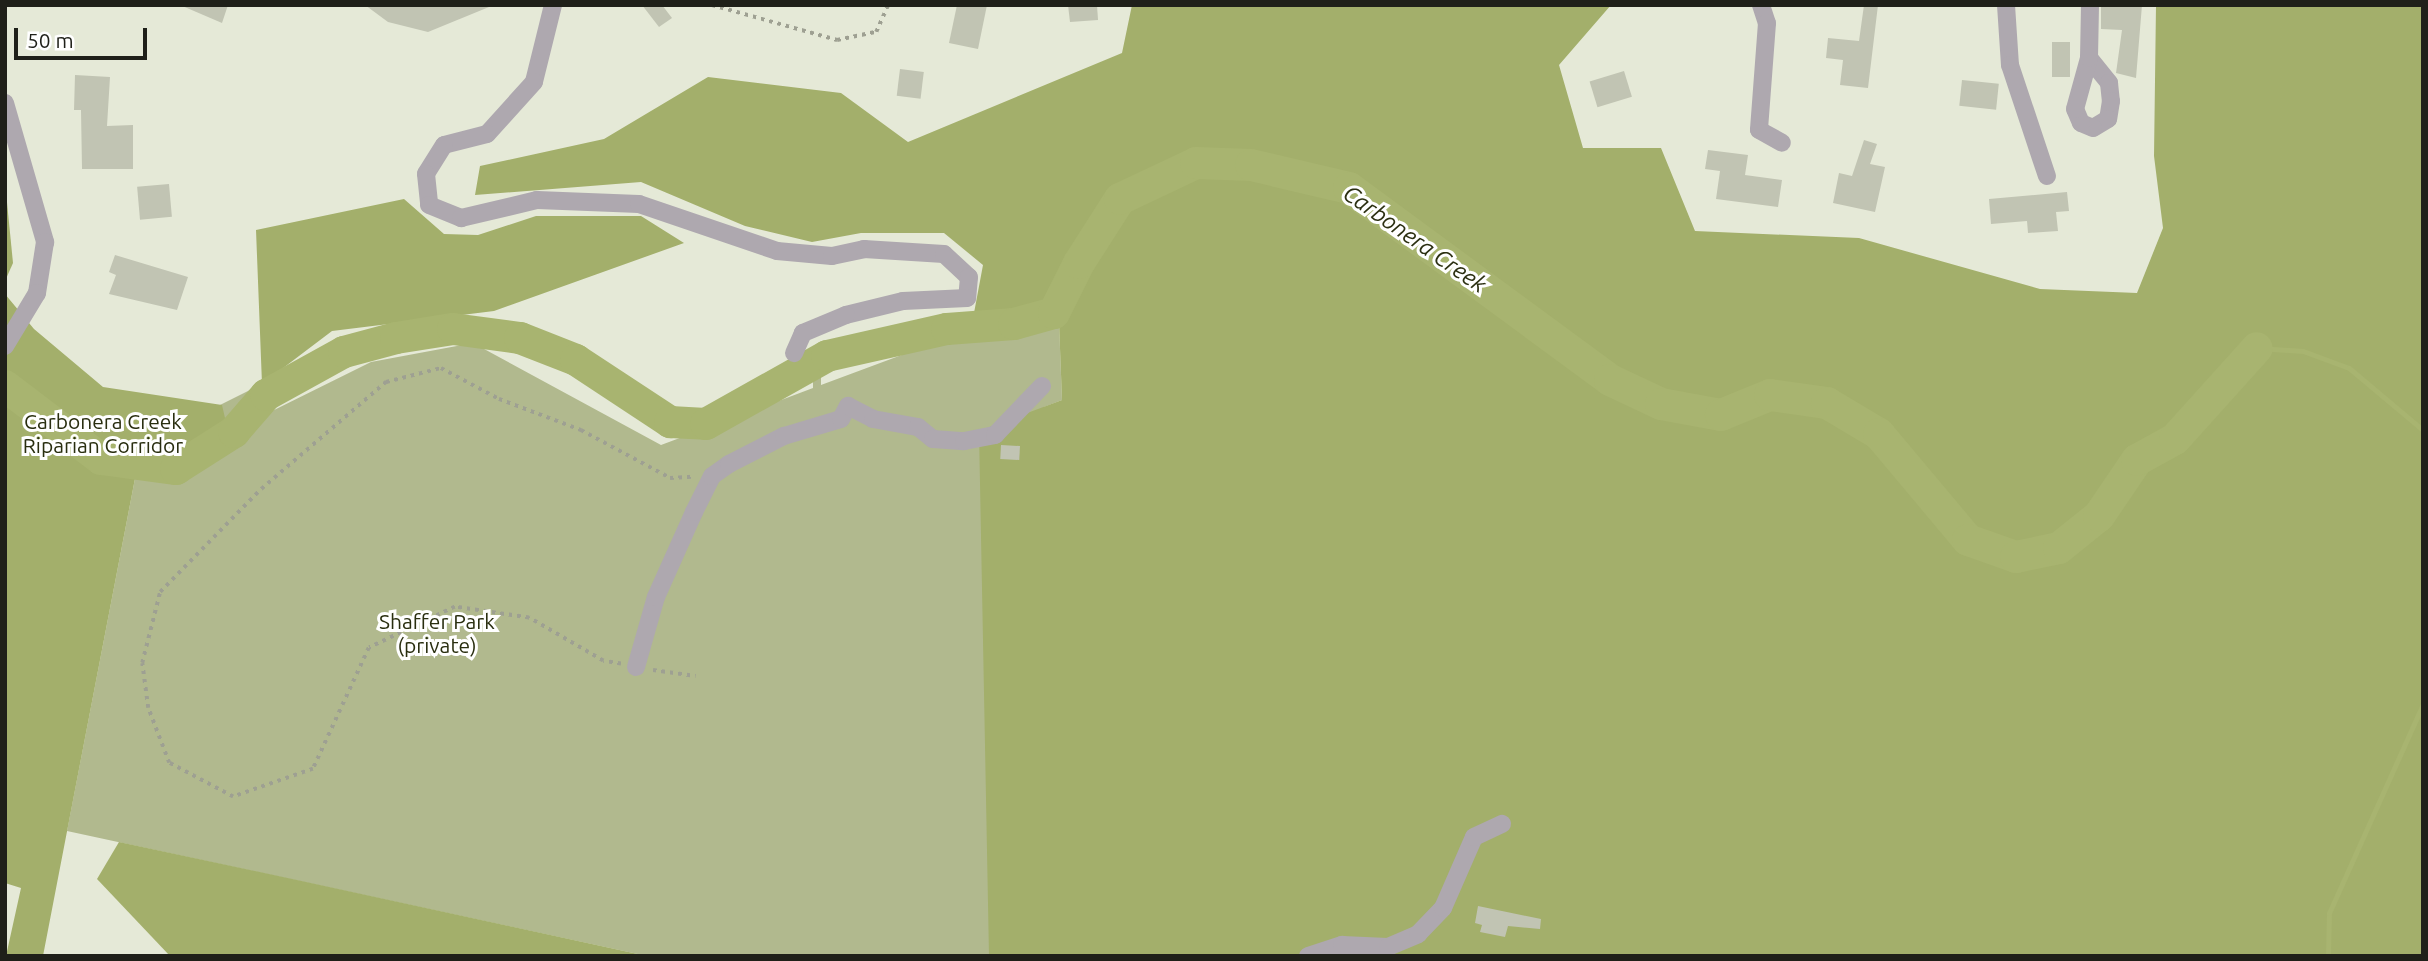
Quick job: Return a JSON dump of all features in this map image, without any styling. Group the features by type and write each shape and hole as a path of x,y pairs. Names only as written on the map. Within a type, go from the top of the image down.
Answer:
{"street":[{"path":"553,5 534,82 487,134 444,145 426,174 429,205 461,218 537,200 639,204 777,251 832,256 864,249 944,254 969,277 967,298 903,301 846,315 803,333 794,353"},
{"path":"1761,5 1767,23 1759,131 1782,143"},
{"path":"2006,5 2010,65 2047,176"},
{"path":"2089,58 2090,5"},
{"path":"5,103 45,242 37,293 5,345"},
{"path":"636,667 656,597 712,476 784,436 841,419 848,406 873,419 918,427 933,439 964,441 995,435 1025,409 1042,386"},
{"path":"1308,956 1342,945 1388,947 1418,934 1443,908 1474,837 1502,824"}],"path":[{"path":"712,5 837,40 876,32 888,5"},
{"path":"696,676 603,661 529,618 455,607 369,648 313,769 233,797 169,763 148,708 142,663 160,592 261,489 386,382 441,368 499,399 581,430 670,478 712,476"}],"green space":[{"path":"1132,5 1611,5 1559,65 1583,148 1661,148 1695,231 1859,238 2040,289 2137,293 2163,228 2154,156 2156,5 2423,5 2423,956 989,956 979,431 1062,400 1058,297 971,329 983,265 944,233 861,233 812,242 745,226 641,182 475,195 480,166 604,139 708,77 841,93 908,142 1122,53"},
{"path":"5,182 13,263 5,281"},
{"path":"404,199 444,234 478,235 536,216 641,216 684,243 494,311 332,331 262,384 256,230"},
{"name":"Carbonera Creek Riparian Corridor","path":"5,294 34,329 103,387 222,405 228,431 153,465 138,463 43,956 6,956 21,888 5,883"},
{"name":"Shaffer Park (private)","path":"1058,297 1062,400 1044,407 1041,420 990,956 647,956 67,831 138,463 113,413 178,426 262,384 264,415 371,362 473,343 661,445 813,388 813,377 821,372 821,385"},
{"path":"119,842 647,956 170,956 97,879"}],"building":[{"path":"180,5 228,5 222,23"},
{"path":"365,5 489,7 428,32 388,22"},
{"path":"642,5 662,5 672,18 659,27"},
{"path":"957,5 987,5 978,49 949,43"},
{"path":"1068,5 1097,5 1098,20 1070,22"},
{"path":"1864,5 1878,5 1868,88 1840,85 1843,60 1826,58 1828,38 1859,41"},
{"path":"2101,5 2142,5 2136,78 2116,73 2122,30 2101,29"},
{"path":"2052,42 2070,42 2070,77 2052,77"},
{"path":"900,69 924,72 921,99 897,96"},
{"path":"1624,71 1632,97 1597,107 1590,82"},
{"path":"75,75 110,77 107,126 133,125 133,169 82,169 81,110 74,110"},
{"path":"1962,80 1999,84 1996,110 1959,106"},
{"path":"1864,140 1877,144 1870,164 1885,167 1875,212 1833,203 1839,173 1852,176"},
{"path":"1708,150 1748,155 1745,175 1782,180 1778,207 1716,199 1720,171 1705,169"},
{"path":"169,184 172,217 140,220 137,187"},
{"path":"2067,192 2069,211 2056,212 2058,231 2028,233 2027,221 1991,224 1989,199"},
{"path":"115,255 188,277 177,310 109,294 116,275 109,272"},
{"path":"1001,445 1020,446 1019,460 1000,459"},
{"path":"1478,906 1541,919 1540,929 1508,926 1505,937 1480,932 1482,925 1475,923"}],"waterway":[{"name":"Carbonera Creek","path":"5,386 101,459 176,469 234,432 266,395 344,352 396,338 453,329 520,338 576,360 670,422 706,424 827,356 947,329 1014,324 1054,313 1079,263 1120,199 1196,163 1251,165 1349,188 1610,380 1661,404 1721,415 1770,395 1827,403 1879,434 1968,540 2016,557 2059,548 2099,516 2137,460 2175,439 2257,348"},
{"name":"Carbonera Creek","path":"2257,348 2303,351 2349,368 2423,430"},
{"name":"Carbonera Creek","path":"2328,956 2329,913 2423,704"}]}
